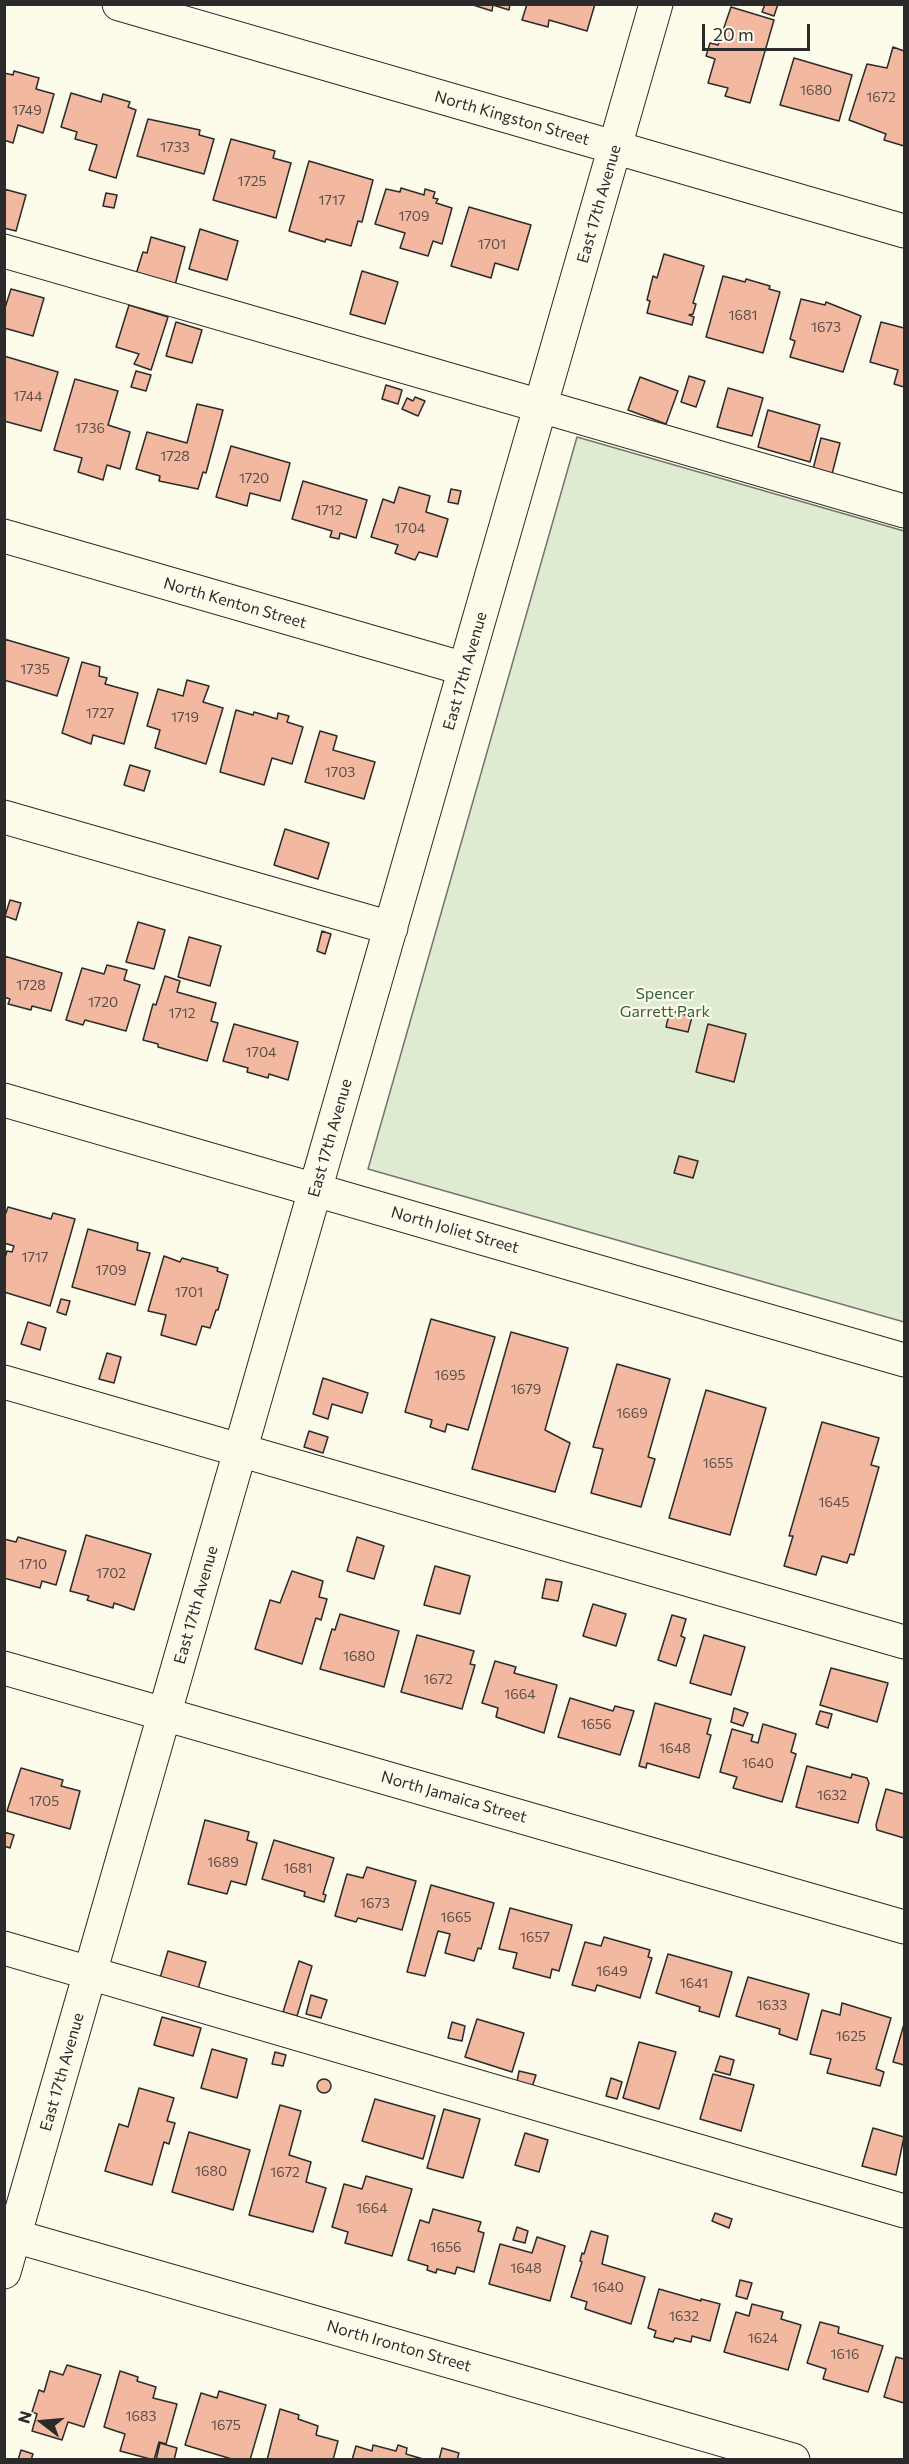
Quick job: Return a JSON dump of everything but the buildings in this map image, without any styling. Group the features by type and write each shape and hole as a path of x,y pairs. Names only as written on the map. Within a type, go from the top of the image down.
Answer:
{"street":[{"name":"North Kingston Street","path":"119,4 904,231"},
{"name":"East 17th Avenue","path":"4,2272 10,2234 90,1973 656,4"},
{"path":"4,251 541,404 904,511"},
{"name":"North Kenton Street","path":"4,536 465,669"},
{"path":"4,817 391,928"},
{"name":"North Joliet Street","path":"4,1100 904,1360"},
{"path":"4,1382 904,1642"},
{"name":"North Jamaica Street","path":"4,1668 904,1927"},
{"path":"4,1948 904,2211"},
{"name":"North Ironton Street","path":"10,2234 793,2460"}],"green space":[{"name":"Spencer Garrett Park","path":"577,437 904,531 904,1322 368,1169"}]}
